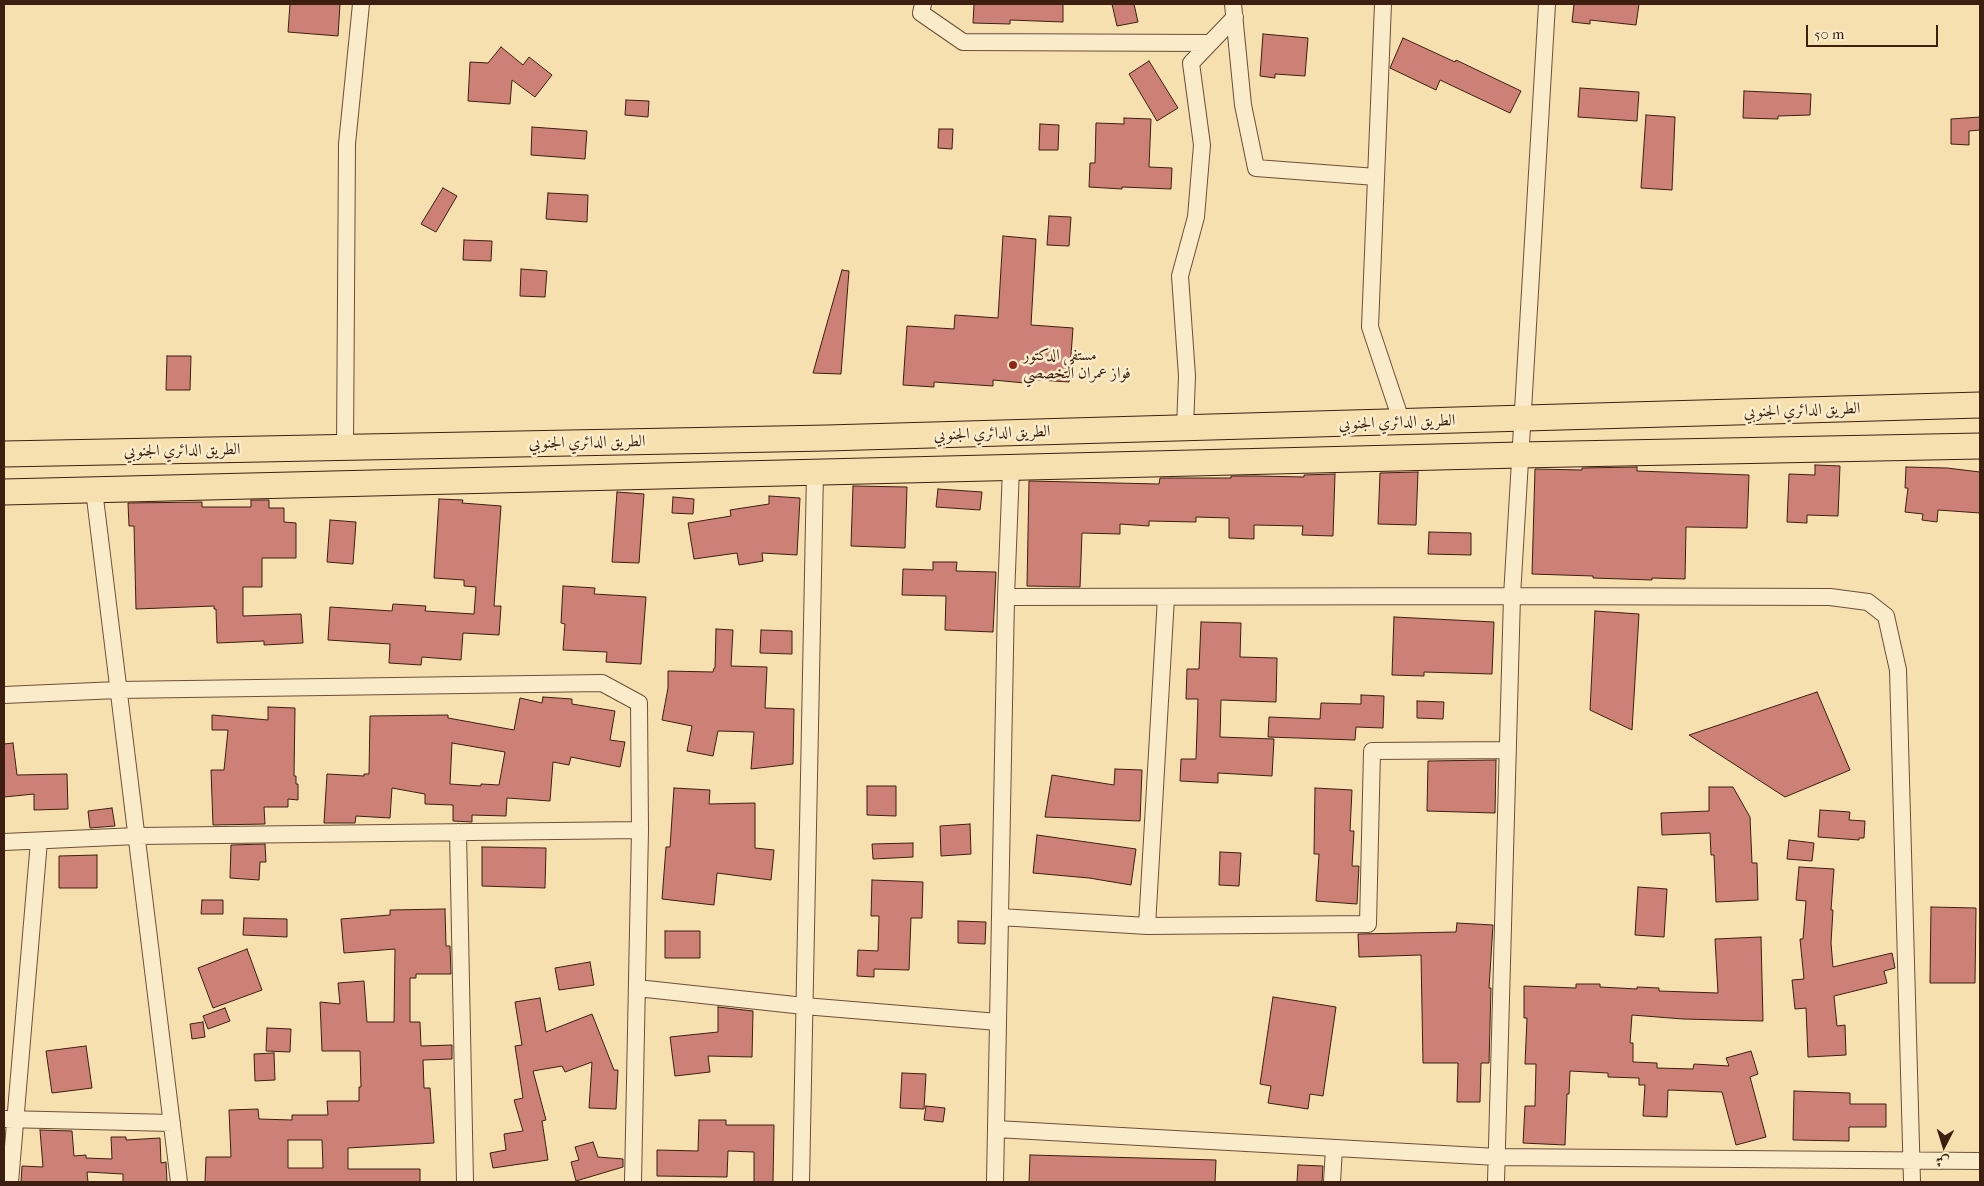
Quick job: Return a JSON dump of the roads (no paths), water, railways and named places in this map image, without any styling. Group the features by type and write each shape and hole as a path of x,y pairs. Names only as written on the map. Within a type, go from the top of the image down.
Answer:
{"main road":[{"name":"الطريق الدائري الجنوبي","path":"4,454 827,438 1980,405"},
{"name":"الطريق الدائري الجنوبي","path":"4,492 1520,455 1980,446"}],"street":[{"path":"344,448 347,144 361,4"},
{"path":"923,4 921,13 963,42 1210,43"},
{"path":"1383,4 1370,327 1402,423"},
{"path":"1496,1182 1512,596 1547,4"},
{"path":"1185,428 1187,376 1180,276 1196,217 1202,145 1191,63 1210,43 1234,10"},
{"path":"1234,10 1243,105 1256,168 1376,177"},
{"path":"995,1182 1006,598 1011,468"},
{"path":"801,1182 815,472"},
{"path":"94,490 179,1182"},
{"path":"1148,926 1166,597"},
{"path":"1006,598 1830,597 1868,602 1886,616 1898,670 1912,1182"},
{"path":"4,695 118,690 602,683 639,703 640,830 633,1182"},
{"path":"1000,917 1148,926 1368,924 1372,751 1508,750"},
{"path":"4,842 137,836 640,830"},
{"path":"458,832 465,1182"},
{"path":"10,1182 10,1120 39,841"},
{"path":"637,988 804,1006 998,1022"},
{"path":"10,1120 172,1123"},
{"path":"996,1129 1497,1157 1980,1161"},
{"path":"1332,1182 1334,1148"}],"place":[{"name":"مستفى الدكتور فواز عمران التخصصي","path":"1013,365"}]}
